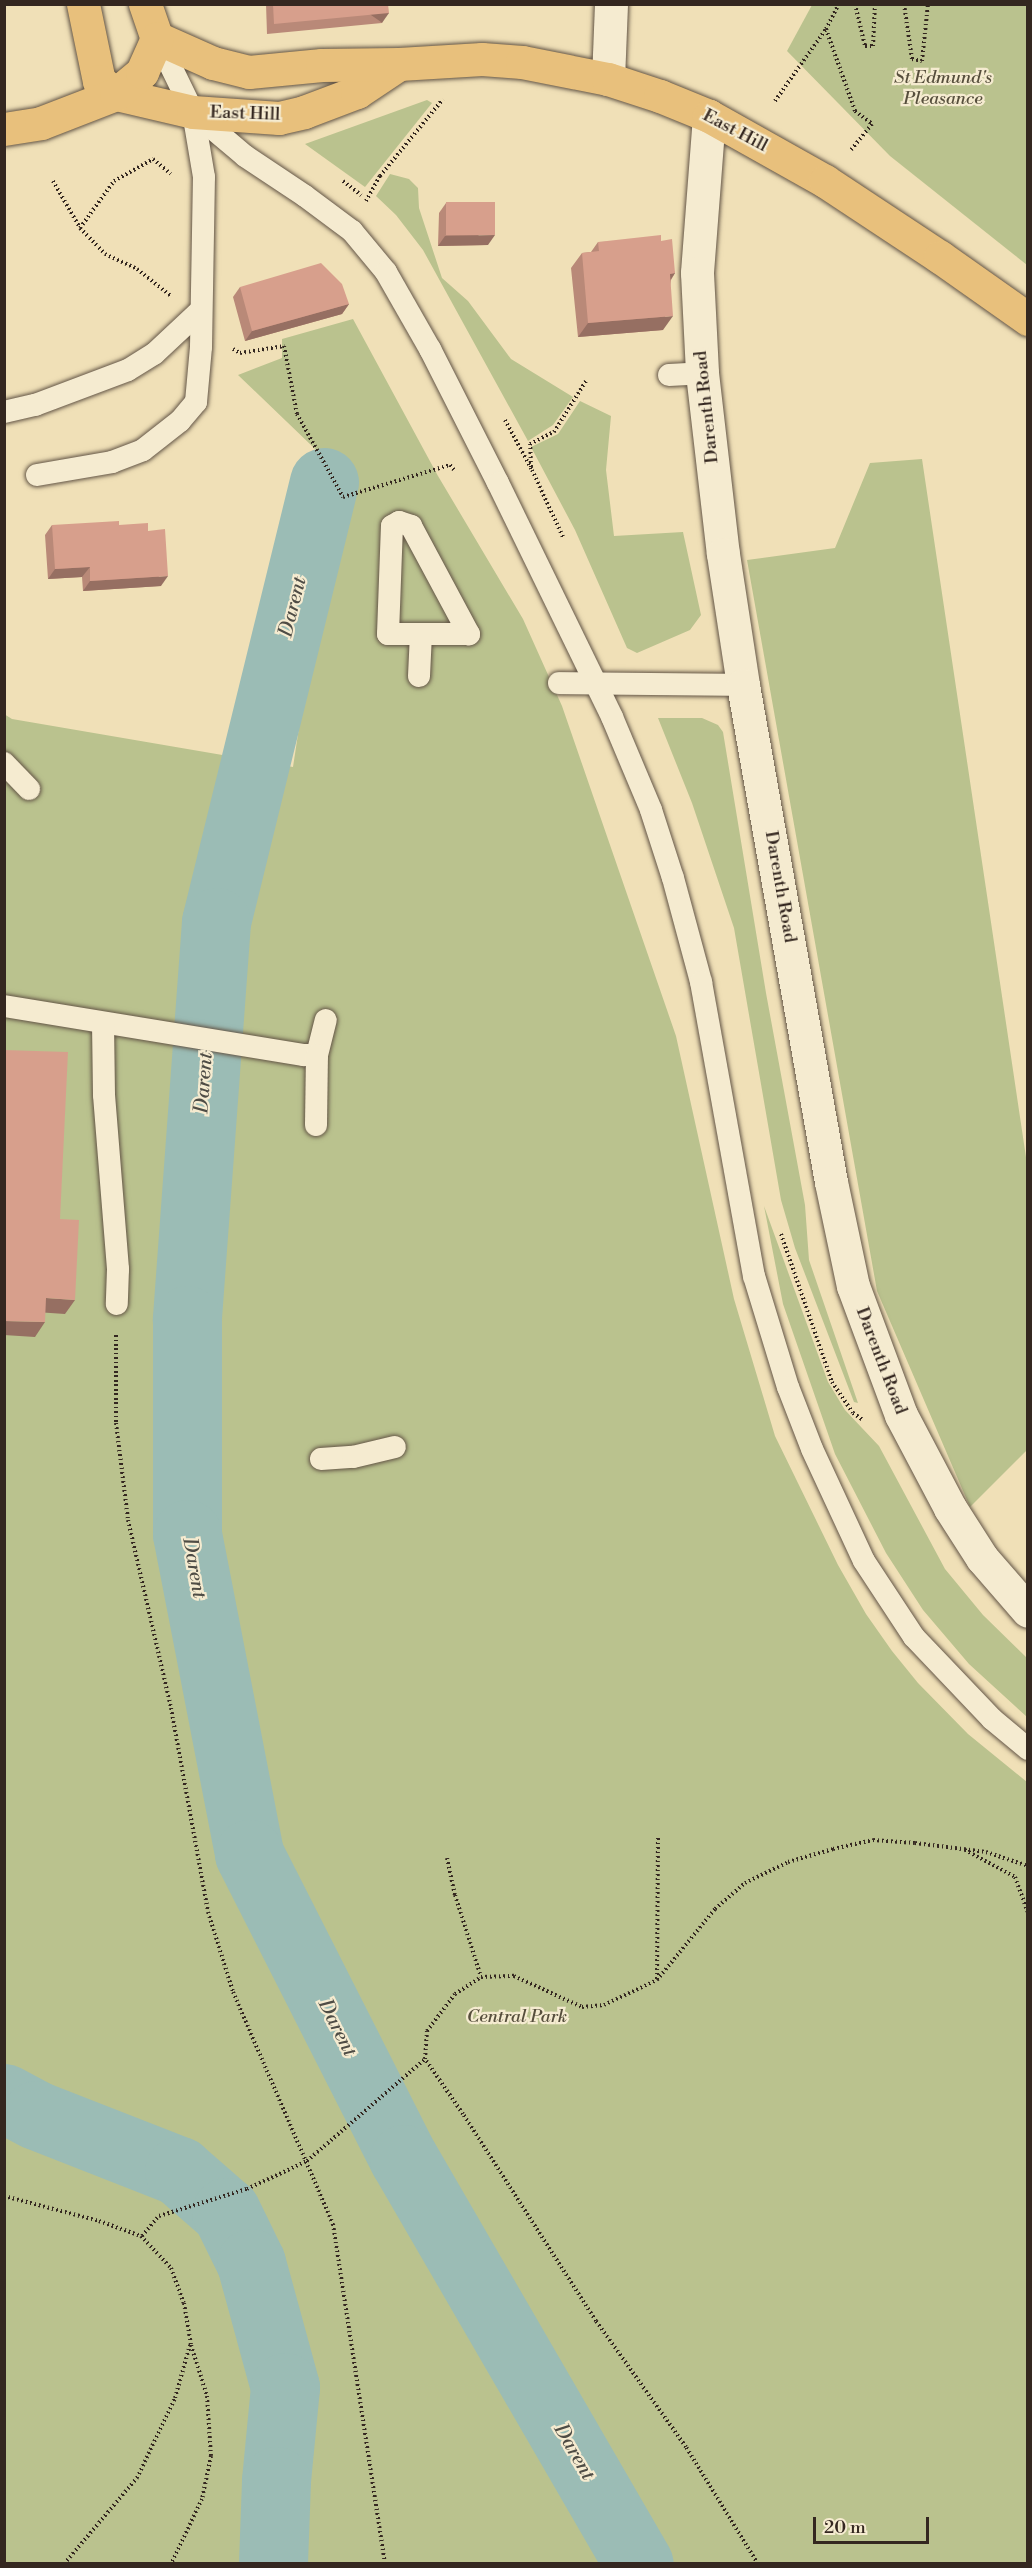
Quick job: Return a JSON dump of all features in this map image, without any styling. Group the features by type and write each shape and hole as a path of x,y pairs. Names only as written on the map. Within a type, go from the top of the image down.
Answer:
{"main road":[{"path":"83,4 99,81 116,94"},
{"path":"4,129 41,123 116,94 142,72 157,38 145,4"},
{"name":"East Hill","path":"157,38 213,63 249,72 322,65 399,64 482,59 522,62 608,80 660,96 709,116 877,214 1028,319"},
{"name":"East Hill","path":"116,94 193,112 279,118 304,112 357,92 399,64"}],"street":[{"path":"608,80 610,4"},
{"name":"Darenth Road","path":"709,116 697,273 702,373 723,554 743,685 831,1182 853,1286 901,1415 950,1508 982,1558 1028,1611"}],"lane":[{"path":"37,475 112,462 142,450 180,421 196,402 201,347 204,177 193,112 157,38"},
{"path":"193,112 244,156 305,196 352,231 386,272 430,349 597,684 651,810 686,918 709,1024 754,1276 788,1387 812,1449 864,1561 908,1629 992,1719 1028,1749"},
{"path":"4,412 35,405 102,382 154,354 201,310"},
{"path":"669,375 702,373"},
{"path":"399,522 411,526 470,634 421,634 388,634 392,526 399,522"},
{"path":"419,676 421,634"},
{"path":"559,683 743,685"},
{"path":"4,763 29,789"},
{"path":"4,1006 286,1054 317,1055"},
{"path":"316,1125 317,1055 326,1020"},
{"path":"103,1023 104,1095 118,1269 117,1304"},
{"path":"321,1459 353,1457 395,1447"}],"path":[{"path":"775,101 826,29 839,4"},
{"path":"855,4 865,46 873,46 875,4"},
{"path":"904,4 912,60 922,61 928,4"},
{"path":"826,29 855,111 872,124 851,150"},
{"path":"366,201 380,176 447,94"},
{"path":"80,228 114,181 153,159 184,183 204,177"},
{"path":"54,181 80,228 105,254 137,269 154,282"},
{"path":"238,352 284,346 297,414 343,497 425,474"},
{"path":"530,444 554,432 586,381"},
{"path":"778,1224 832,1382 853,1413 866,1422"},
{"path":"117,1304 116,1423 128,1520 171,1708 208,1912 233,1992 333,2224 384,2564"},
{"path":"657,1980 658,1838"},
{"path":"758,2564 686,2446 596,2321 425,2059 427,2031 455,1994 481,1977 514,1976 582,2007 604,2005 657,1980 714,1909 745,1883 788,1862 873,1840 986,1852 1028,1866"},
{"path":"962,1849 1015,1877 1028,1912"},
{"path":"447,1858 455,1895 481,1977"},
{"path":"141,2236 159,2216 247,2188 307,2162 425,2059"},
{"path":"4,2196 141,2236 171,2268 184,2303 190,2345 207,2396 212,2456 202,2499 171,2564"},
{"path":"64,2564 137,2478 175,2398 190,2345"}],"green space":[{"name":"St Edmund's Pleasance","path":"812,5 1027,5 1027,265 890,156 787,51"},
{"path":"427,100 432,103 365,187 305,144"},
{"path":"390,174 409,179 418,188 419,208 442,278 468,301 511,359 573,397 553,425 528,441 423,250 396,215 376,196"},
{"name":"Central Park","path":"353,319 438,476 523,619 562,706 676,1036 734,1299 775,1436 838,1565 866,1614 892,1651 918,1683 968,1734 1027,1782 1027,2563 5,2563 4,714 12,719 293,767 338,471 238,375 282,358 282,339"},
{"path":"580,401 611,416 606,470 614,536 683,532 701,615 690,630 637,653 627,648 575,530 531,447 558,434"},
{"path":"922,459 1027,1164 1027,1450 970,1507 877,1291 747,560 835,548 870,463"},
{"path":"658,718 702,718 718,725 723,732 766,993 805,1205 809,1260 858,1403 854,1402 795,1248 781,1200 734,928 692,803"},
{"path":"764,1206 828,1382 845,1410 879,1446 945,1569 983,1615 1027,1658 1027,1717 969,1664 923,1610 886,1553 835,1454 783,1304"}],"building":[{"path":"273,4 388,4 389,13 274,24"},
{"path":"446,202 495,202 495,235 446,235"},
{"path":"661,235 661,241 672,239 675,273 670,274 673,316 588,323 582,253 599,251 598,242"},
{"path":"321,263 342,284 349,304 252,331 240,287"},
{"path":"119,521 119,525 148,523 148,531 165,529 168,576 90,581 90,567 55,569 52,525"},
{"path":"4,1050 68,1052 60,1219 79,1220 75,1300 46,1298 45,1322 4,1321"}],"waterway":[{"name":"Darent","path":"324,482 216,922 187,1320 187,1534 249,1854 404,2159 639,2564"},
{"name":"Darent","path":"4,2098 36,2115 179,2171 226,2212 251,2263 285,2387 276,2481 273,2564"}]}
